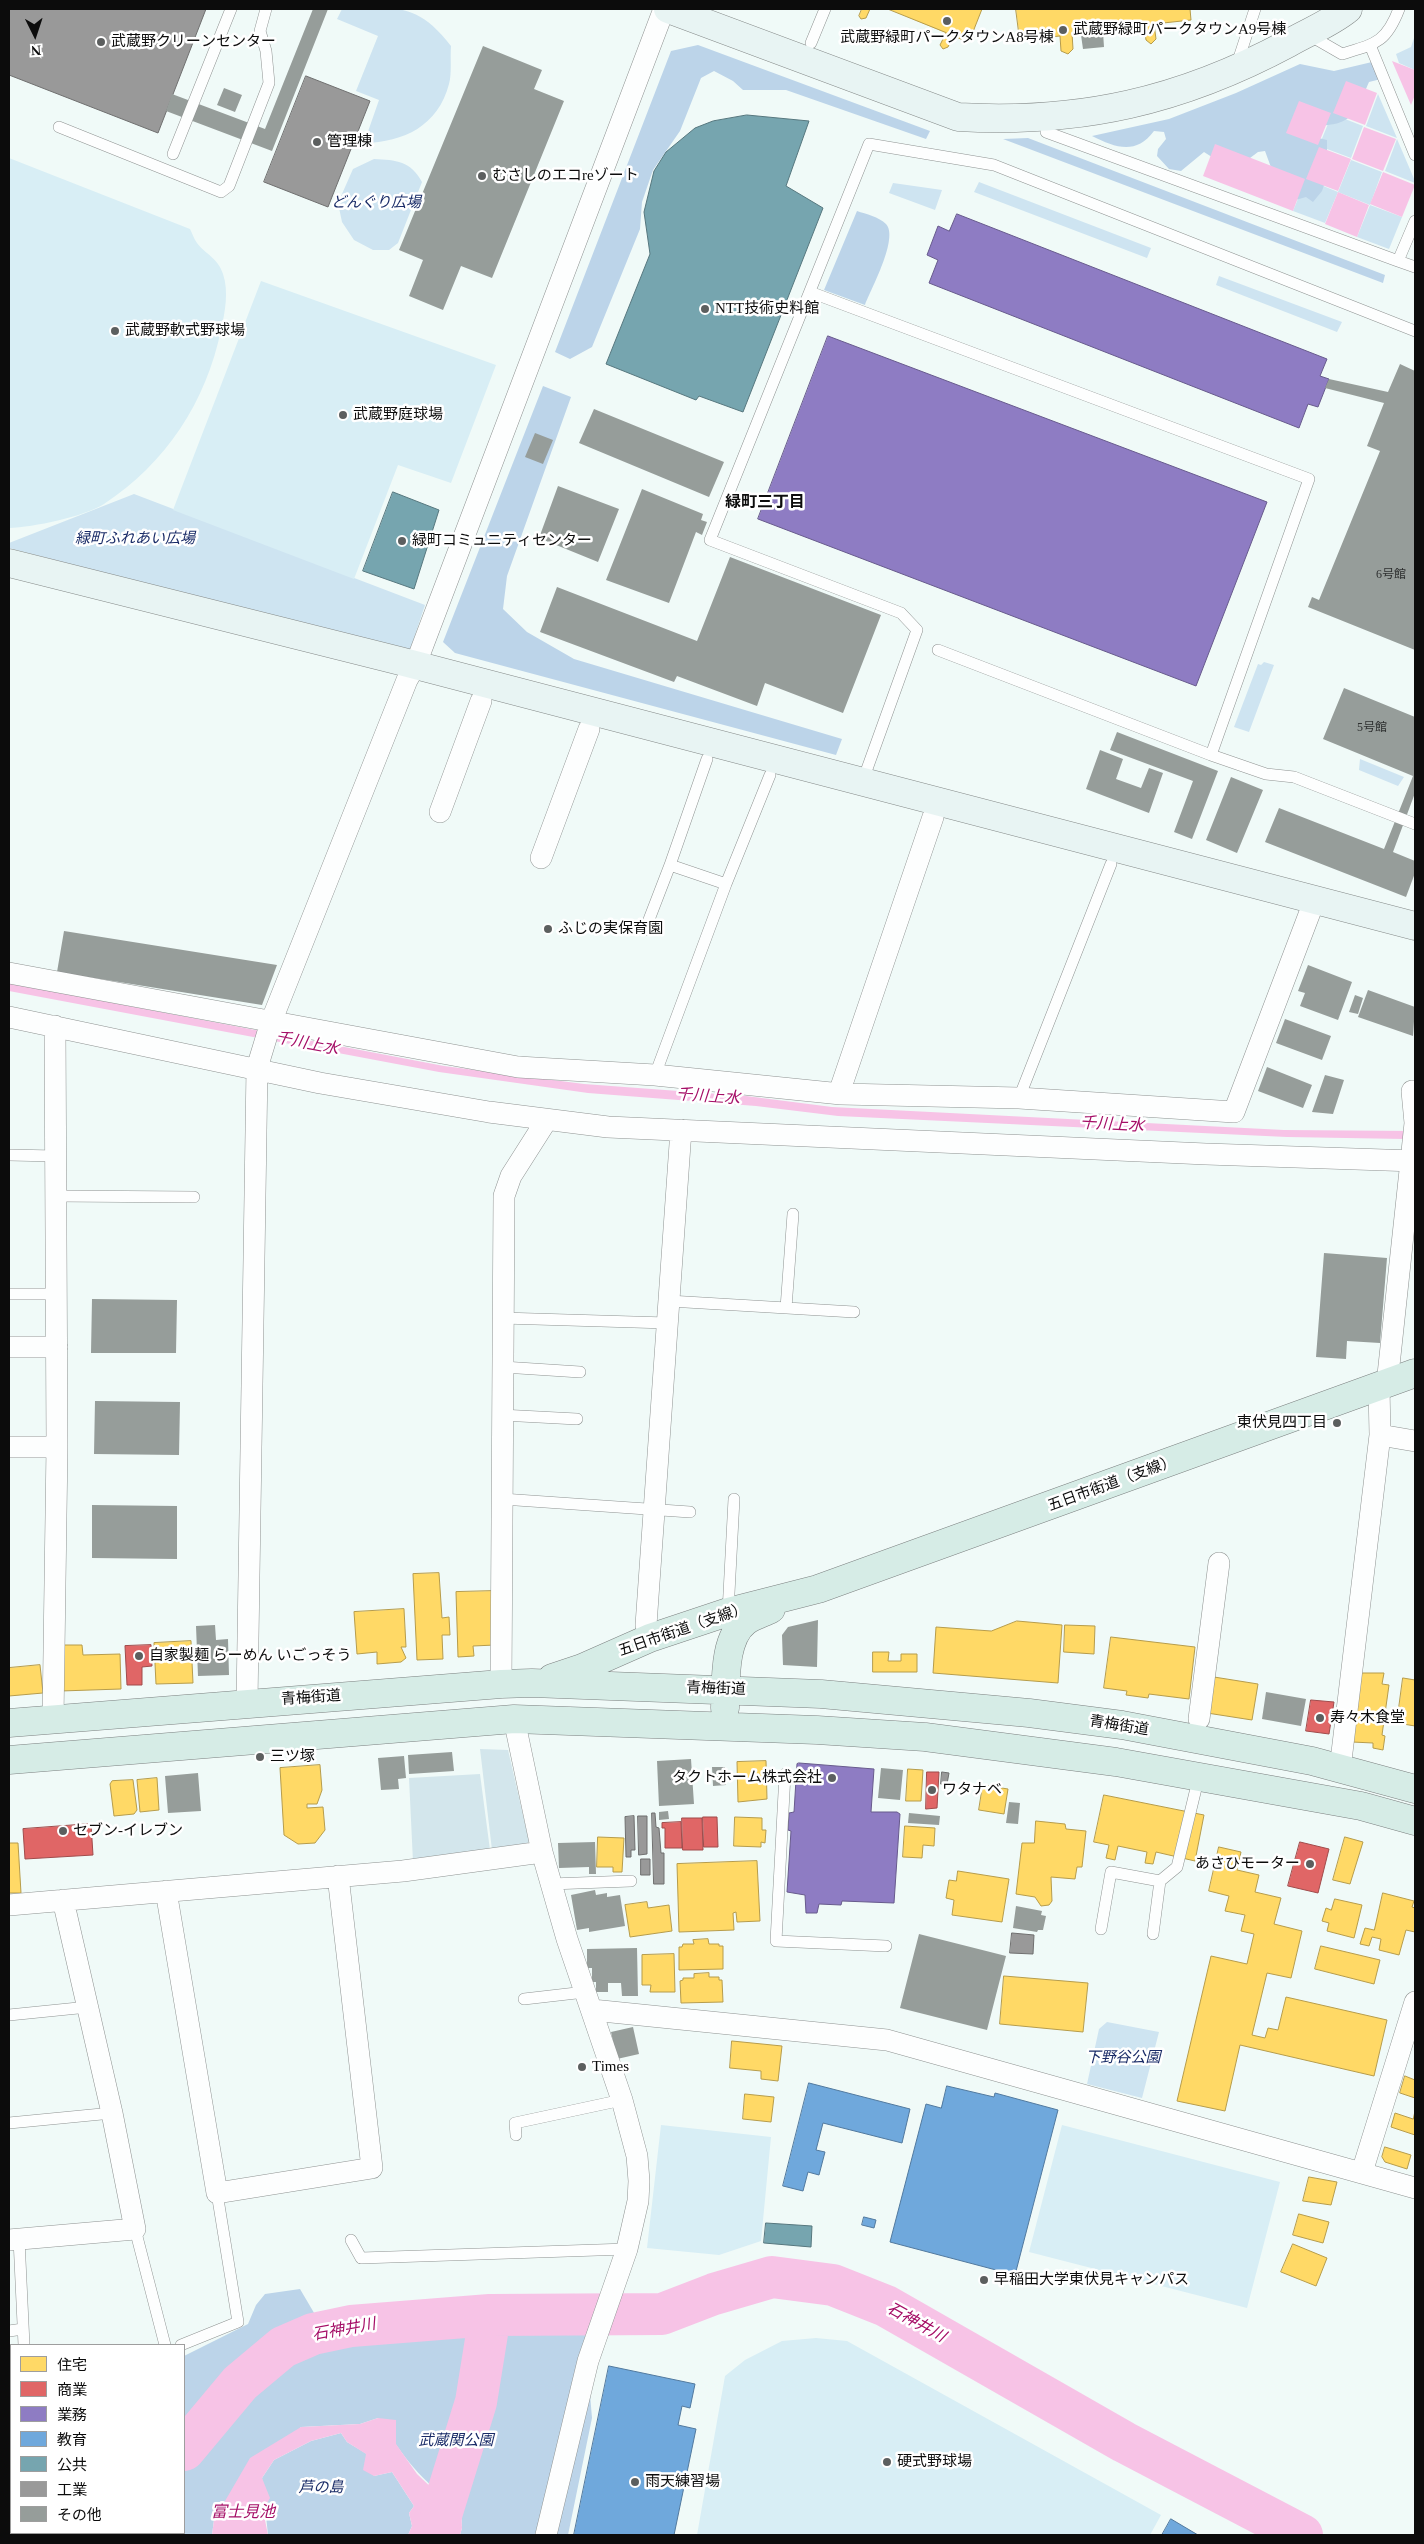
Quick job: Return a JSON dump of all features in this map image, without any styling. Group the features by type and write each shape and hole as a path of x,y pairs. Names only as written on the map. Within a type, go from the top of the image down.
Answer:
{"main road":[{"name":"五日市街道（支線）","path":"724,1726 731,1647 736,1632 746,1621 809,1592 1415,1373"},
{"name":"五日市街道（支線）","path":"532,1683 582,1668 650,1638 728,1612 809,1592"},
{"name":"青梅街道","path":"9,1723 247,1702 501,1684 532,1683 726,1689 926,1702 1029,1713 1122,1726 1312,1761 1415,1789"},
{"path":"9,1760 514,1719 724,1726 925,1737 1024,1749 1199,1776 1361,1806 1415,1821"}],"street":[{"path":"247,1702 257,1068 268,1032 403,690 415,666 664,9"},
{"path":"668,9 958,117 1005,120 1124,107 1186,89 1236,70 1348,9"},
{"path":"9,563 415,666 1415,926"},
{"path":"440,812 481,701"},
{"path":"541,858 589,729"},
{"path":"841,1094 841,1087 933,817"},
{"path":"9,973 268,1032 518,1067 655,1075 841,1094 1019,1098 1234,1112 1315,900"},
{"path":"9,1017 257,1068 320,1083 546,1121 608,1127 1196,1154 1413,1161"},
{"path":"53,1719 58,1347 55,1196 55,1026"},
{"path":"1340,1769 1380,1435 1383,1385 1413,1161 1414,1123 1412,1091"},
{"path":"501,1684 501,1415 504,1196 511,1176 546,1121"},
{"path":"650,1638 646,1625 680,1130"},
{"path":"9,1347 58,1347"},
{"path":"1380,1435 1415,1441"},
{"path":"9,1447 57,1447"},
{"path":"1199,1718 1219,1563"},
{"path":"514,1719 542,1852 622,2100 637,2156 639,2181 638,2201 627,2249 588,2361 546,2535"},
{"path":"9,1905 403,1871 542,1852"},
{"path":"166,1891 217,2193 372,2168 338,1876"},
{"path":"14,2240 135,2229 112,2113 63,1900"},
{"path":"589,2001 848,2031 887,2040 1415,2188"},
{"path":"1362,2172 1415,2002"}],"lane":[{"path":"173,154 231,9"},
{"path":"59,127 220,192 230,186 268,83 266,51 260,31 266,9"},
{"path":"811,43 825,9"},
{"path":"1236,70 1255,9"},
{"path":"1306,33 1342,54 1375,44 1392,28 1399,9"},
{"path":"1370,45 1415,155"},
{"path":"1046,132 1415,267"},
{"path":"867,769 917,630 901,613 710,540 869,144 994,165 1415,331"},
{"path":"1398,261 1415,221"},
{"path":"810,292 1309,479 1211,755"},
{"path":"938,650 1211,755 1266,774 1294,777 1415,824"},
{"path":"644,930 670,865 707,759"},
{"path":"655,1075 726,884 770,775"},
{"path":"1019,1098 1111,864"},
{"path":"670,865 726,884"},
{"path":"9,1155 55,1156"},
{"path":"55,1196 194,1197"},
{"path":"786,1308 792,1214"},
{"path":"9,1294 56,1294"},
{"path":"669,1300 854,1312"},
{"path":"502,1318 667,1323"},
{"path":"502,1368 580,1372"},
{"path":"501,1415 577,1420"},
{"path":"502,1499 690,1512"},
{"path":"728,1612 734,1499"},
{"path":"785,1774 776,1941 854,1949 886,1946"},
{"path":"1153,1934 1160,1881 1177,1867 1199,1776"},
{"path":"1101,1929 1111,1872 1160,1881"},
{"path":"551,1884 630,1881"},
{"path":"524,1999 589,2001"},
{"path":"9,2015 88,2008"},
{"path":"516,2135 515,2123 622,2100"},
{"path":"9,2123 112,2113"},
{"path":"183,2344 238,2322 217,2193"},
{"path":"135,2229 165,2344"},
{"path":"14,2240 24,2344"},
{"path":"351,2240 361,2258 627,2249"},
{"path":"9,2331 23,2329"}],"green space":[{"path":"377,8 403,10 415,14 438,31 451,46 450,80 444,99 428,121 417,129 393,139 364,143 379,100 356,91 378,36 337,19 342,9"},
{"path":"1415,35 1415,70 1399,63 1396,54 1411,47"},
{"path":"698,45 930,131 926,139 786,90 743,90 733,81 714,71 701,78 680,131 653,170 642,202 640,229 592,347 570,359 555,352 671,51"},
{"path":"1372,62 1381,79 1369,82 1358,106 1352,114 1340,123 1305,127 1302,134 1327,140 1327,176 1322,191 1313,202 1306,197 1292,201 1276,181 1265,151 1258,152 1246,161 1215,159 1204,152 1181,171 1169,169 1157,156 1158,149 1166,139 1164,132 1154,131 1140,144 1125,147 1109,144 1092,136 1169,119 1236,93 1300,64 1334,71"},
{"path":"1378,94 1397,138 1366,126"},
{"path":"1332,114 1363,126 1351,158 1319,146"},
{"path":"1028,138 1385,275 1383,283 1003,139"},
{"path":"1397,139 1415,181 1415,183 1385,171"},
{"name":"どんぐり広場","path":"374,159 402,163 413,170 422,182 398,243 389,250 373,250 354,240 342,222 338,203 353,169"},
{"path":"1351,160 1382,172 1370,205 1338,192"},
{"path":"1306,179 1338,192 1325,223 1293,211"},
{"path":"979,182 1151,248 1147,258 974,192"},
{"path":"893,183 942,190 935,210 889,193"},
{"path":"1370,205 1402,217 1389,249 1357,237"},
{"path":"857,211 880,219 886,224 889,231 887,252 865,305 824,290"},
{"path":"1219,276 1342,322 1337,332 1216,285"},
{"path":"543,386 571,397 507,576 503,609 527,632 574,659 842,739 836,755 455,653 443,642"},
{"name":"緑町ふれあい広場","path":"134,494 425,605 409,653 9,548 9,543"},
{"path":"1264,662 1274,665 1249,732 1234,727 1258,664 1261,665"},
{"path":"1360,759 1404,777 1398,786 1359,770"},
{"name":"下野谷公園","path":"1107,2022 1159,2032 1142,2098 1087,2084 1099,2029"},
{"name":"武蔵関公園","path":"300,2289 330,2340 431,2331 584,2324 592,2418 568,2535 460,2535 462,2528 461,2507 423,2478 396,2445 378,2418 360,2424 301,2427 214,2520 212,2535 33,2535 185,2534 185,2356 248,2324 256,2305 265,2294"},
{"name":"芦の島","path":"341,2433 347,2442 367,2454 374,2476 392,2472 414,2506 409,2513 412,2526 408,2535 268,2535 262,2478 274,2460 311,2441"}],"shaded area":[{"name":"武蔵野軟式野球場","path":"9,158 190,229 200,247 221,268 225,281 226,295 221,330 205,382 194,406 180,429 146,470 126,488 95,509 31,526 9,528"},
{"name":"武蔵野庭球場","path":"261,281 496,365 451,483 398,465 354,579 173,510"},
{"path":"480,1749 508,1750 529,1841 526,1846 492,1850"},
{"path":"480,1774 490,1850 413,1862 409,1778"},
{"path":"661,2125 771,2137 761,2241 719,2255 647,2248"},
{"path":"1062,2125 1280,2182 1247,2308 1029,2252"},
{"name":"硬式野球場","path":"816,2338 847,2341 1161,2515 1150,2535 697,2535 725,2376 745,2360 782,2341"}],"water":[{"path":"1392,61 1415,70 1415,95 1411,105"},
{"path":"1346,81 1377,93 1365,125 1333,113"},
{"path":"1299,101 1331,113 1318,145 1286,133"},
{"path":"1364,127 1396,139 1383,171 1352,159"},
{"path":"1215,144 1305,179 1293,211 1203,176"},
{"path":"1319,147 1351,159 1338,191 1306,179"},
{"path":"1383,172 1415,185 1402,217 1370,204"},
{"path":"1338,192 1369,205 1357,237 1325,224"},
{"name":"千川上水","path":"9,983 444,1066 584,1084 746,1096 832,1107 1284,1130 1415,1131 1405,1139 1287,1137 838,1116 756,1106 588,1093 439,1072 9,991"},
{"name":"富士見池","path":"378,2418 396,2420 396,2444 417,2474 437,2493 461,2507 462,2528 460,2535 408,2535 412,2526 409,2513 414,2506 392,2472 374,2476 363,2470 366,2454 347,2442 341,2433 311,2441 274,2460 262,2478 270,2498 263,2510 268,2535 212,2535 214,2520 250,2458 301,2427 360,2424"}],"building: 住宅":[{"name":"武蔵野緑町パークタウンA8号棟","path":"862,9 870,9 866,18 861,19 859,16"},
{"name":"武蔵野緑町パークタウンA8号棟","path":"888,9 982,9 969,42 953,36 948,47 943,49 940,45 946,33"},
{"name":"武蔵野緑町パークタウンA9号棟","path":"1016,9 1190,9 1191,20 1154,24 1156,39 1151,44 1146,40 1144,26 1072,33 1073,49 1068,54 1061,51 1060,36 1020,40"},
{"path":"439,1573 442,1618 449,1617 450,1635 442,1635 443,1659 417,1660 413,1574"},
{"path":"493,1591 495,1645 473,1646 474,1656 458,1657 456,1592"},
{"path":"404,1609 406,1647 401,1647 406,1658 401,1662 377,1664 377,1652 357,1654 354,1612"},
{"path":"1017,1621 1062,1625 1058,1683 933,1673 936,1627 991,1631"},
{"path":"1065,1625 1095,1626 1094,1654 1064,1652"},
{"path":"1111,1637 1195,1647 1189,1699 1149,1694 1148,1698 1126,1695 1127,1691 1104,1688"},
{"path":"191,1641 193,1683 156,1684 154,1643"},
{"path":"60,1645 82,1645 83,1655 120,1654 121,1689 61,1691"},
{"path":"873,1652 889,1652 888,1661 901,1661 901,1654 917,1654 917,1672 873,1672"},
{"path":"40,1665 43,1693 9,1696 9,1668"},
{"path":"1360,1673 1384,1673 1382,1684 1389,1685 1382,1735 1385,1736 1383,1750 1373,1748 1373,1743 1352,1742"},
{"path":"1214,1677 1258,1684 1252,1720 1207,1713"},
{"path":"1403,1678 1415,1680 1415,1726 1397,1723"},
{"path":"766,1761 767,1799 738,1802 737,1762"},
{"path":"320,1765 322,1790 317,1804 307,1804 307,1808 323,1807 325,1830 315,1843 298,1844 284,1835 280,1768"},
{"path":"908,1769 923,1770 921,1801 906,1801"},
{"path":"157,1778 159,1810 140,1812 137,1780"},
{"path":"133,1780 137,1810 134,1814 114,1816 110,1784 112,1781"},
{"path":"983,1785 1008,1789 1004,1814 979,1810"},
{"path":"1104,1795 1204,1815 1195,1861 1156,1852 1153,1864 1145,1863 1147,1852 1118,1846 1115,1860 1106,1858 1109,1845 1094,1842"},
{"path":"735,1817 762,1818 762,1830 766,1830 765,1843 761,1842 761,1847 734,1846"},
{"path":"1036,1821 1065,1824 1066,1829 1086,1831 1082,1867 1077,1867 1075,1879 1051,1877 1052,1901 1049,1905 1041,1906 1035,1897 1016,1894 1022,1843 1034,1843"},
{"path":"905,1826 935,1828 934,1846 923,1845 922,1858 903,1857"},
{"path":"598,1837 624,1838 622,1872 613,1872 613,1867 597,1867"},
{"path":"1345,1837 1363,1842 1350,1884 1333,1880"},
{"path":"9,1843 18,1843 21,1893 9,1893"},
{"path":"1219,1847 1241,1852 1237,1870 1259,1875 1255,1892 1281,1898 1274,1924 1302,1931 1291,1978 1267,1973 1252,2035 1265,2038 1268,2028 1278,2030 1286,1997 1387,2020 1374,2076 1240,2045 1225,2111 1177,2101 1211,1956 1247,1964 1254,1934 1241,1931 1245,1915 1225,1911 1229,1896 1209,1891"},
{"path":"757,1861 760,1921 737,1922 736,1912 733,1913 734,1930 679,1932 677,1864"},
{"path":"958,1871 1009,1879 1002,1922 952,1915 954,1900 946,1898 949,1880 956,1881"},
{"path":"1383,1893 1414,1901 1412,1907 1415,1908 1415,1932 1406,1930 1399,1955 1379,1950 1381,1939 1372,1937 1369,1946 1360,1944 1365,1928 1374,1930"},
{"path":"1335,1899 1362,1905 1354,1938 1327,1931 1329,1923 1322,1921 1326,1908 1331,1910"},
{"path":"647,1902 648,1908 669,1905 672,1931 630,1937 625,1905"},
{"path":"708,1939 709,1944 723,1946 723,1969 679,1970 679,1947 682,1947 683,1944 694,1944 693,1940"},
{"path":"1321,1946 1380,1960 1374,1984 1315,1969"},
{"path":"674,1954 675,1992 650,1992 651,1985 642,1985 642,1955"},
{"path":"709,1973 709,1977 719,1977 719,1980 722,1980 723,2002 681,2003 680,1981 683,1978 694,1978 694,1974"},
{"path":"1004,1976 1088,1983 1083,2032 1000,2024"},
{"path":"732,2041 782,2046 778,2081 761,2079 761,2071 730,2068"},
{"path":"1405,2076 1415,2080 1415,2098 1400,2093"},
{"path":"745,2094 774,2097 771,2122 743,2119"},
{"path":"1415,2111 1415,2135 1391,2127 1395,2113 1413,2119"},
{"path":"1385,2147 1411,2155 1407,2169 1385,2162 1382,2157"},
{"path":"1309,2177 1337,2182 1331,2205 1303,2201"},
{"path":"1299,2214 1329,2222 1323,2243 1293,2235"},
{"path":"1293,2244 1327,2258 1316,2286 1281,2272"}],"building: 商業":[{"name":"自家製麺 らーめん いごっそう","path":"151,1645 152,1666 142,1667 142,1685 127,1685 125,1646"},
{"path":"1311,1700 1334,1702 1329,1734 1306,1731"},
{"path":"927,1772 939,1772 937,1808 926,1809"},
{"path":"703,1817 717,1817 718,1847 704,1847"},
{"path":"682,1818 702,1818 703,1850 683,1850"},
{"path":"681,1822 682,1848 665,1848 665,1828 662,1828 662,1823"},
{"path":"91,1824 93,1855 25,1859 23,1829"},
{"path":"1300,1842 1329,1849 1318,1893 1288,1886"}],"building: 業務":[{"path":"957,214 1327,359 1320,376 1329,379 1318,407 1308,404 1299,428 929,283 938,260 927,255 938,226 949,231"},
{"path":"828,336 1267,502 1196,686 758,519"},
{"path":"797,1764 874,1769 871,1812 897,1812 900,1814 894,1903 842,1901 841,1905 819,1904 817,1913 806,1913 805,1895 787,1892 791,1831 788,1830 789,1813 794,1812"}],"building: 教育":[{"path":"809,2083 910,2109 902,2143 823,2123 816,2150 825,2152 819,2175 808,2172 803,2191 783,2186"},
{"path":"947,2086 994,2097 995,2093 1058,2110 1015,2275 890,2242 926,2104 941,2108"},
{"path":"864,2217 876,2220 874,2228 862,2225"},
{"name":"雨天練習場","path":"609,2366 695,2384 690,2408 682,2406 678,2425 696,2429 674,2535 574,2535"},
{"path":"1171,2519 1198,2535 1162,2535"}],"building: 公共":[{"name":"NTT技術史料館","path":"747,115 809,121 786,186 823,208 743,412 699,396 696,400 606,364 650,254 644,212 654,171 666,152 695,128 713,121"},
{"name":"緑町コミュニティセンター","path":"393,492 439,510 414,589 363,571"},
{"path":"766,2223 812,2226 811,2247 764,2243"}],"building: 工業":[{"name":"武蔵野クリーンセンター","path":"9,9 206,9 158,133 9,75"},
{"name":"管理棟","path":"306,76 370,101 328,207 264,182"},
{"path":"942,1772 949,1773 947,1784 941,1784"},
{"path":"652,1813 655,1813 656,1827 659,1828 661,1853 664,1853 664,1884 654,1884"},
{"path":"634,1816 635,1850 631,1850 631,1857 626,1857 625,1817"},
{"path":"638,1816 647,1816 647,1854 639,1855"},
{"path":"641,1859 650,1859 650,1875 641,1875"},
{"path":"1012,1933 1034,1935 1033,1954 1010,1953"}],"building: その他":[{"path":"313,9 328,9 272,151 166,111 172,94 265,129"},
{"path":"1103,32 1104,47 1083,49 1081,35"},
{"name":"むさしのエコreゾート","path":"483,46 542,70 534,89 564,101 492,278 461,266 443,310 409,296 423,260 399,250"},
{"path":"224,88 242,95 235,112 217,105"},
{"path":"1400,364 1415,371 1415,650 1308,607 1312,597 1319,600 1380,451 1367,446 1384,403 1325,388 1329,379 1388,392"},
{"path":"594,409 724,462 709,497 579,443"},
{"path":"535,433 553,440 543,464 525,457"},
{"path":"558,486 619,509 598,562 539,538"},
{"path":"642,489 703,514 701,520 707,522 702,535 696,532 669,603 606,580"},
{"path":"730,557 881,615 843,713 765,683 757,706 677,676 674,682 540,632 557,587 697,641"},
{"path":"1344,688 1415,717 1415,793 1393,852 1415,861 1415,873 1406,897 1265,842 1279,808 1384,849 1413,776 1323,739"},
{"path":"1117,732 1218,771 1192,839 1174,832 1193,781 1110,750"},
{"path":"1100,750 1123,759 1116,779 1141,788 1149,768 1163,773 1149,813 1086,789"},
{"path":"1231,777 1263,790 1237,853 1206,840"},
{"path":"64,931 277,965 262,1005 57,972"},
{"path":"1308,965 1352,982 1338,1020 1300,1006 1305,993 1298,991"},
{"path":"1368,990 1415,1007 1413,1036 1358,1017"},
{"path":"1355,995 1363,998 1358,1014 1349,1012"},
{"path":"1285,1019 1331,1036 1322,1060 1276,1043"},
{"path":"1267,1067 1312,1085 1303,1108 1258,1091"},
{"path":"1325,1075 1344,1080 1333,1114 1312,1112"},
{"path":"1324,1253 1387,1258 1380,1343 1347,1341 1346,1359 1316,1357"},
{"path":"92,1299 177,1300 176,1353 91,1353"},
{"path":"95,1401 180,1402 179,1455 94,1454"},
{"path":"92,1505 177,1506 177,1559 92,1558"},
{"path":"818,1620 817,1667 783,1665 782,1635 788,1627"},
{"path":"215,1625 216,1640 228,1639 229,1675 198,1676 196,1626"},
{"path":"1266,1692 1306,1699 1301,1726 1262,1719"},
{"path":"452,1752 454,1771 409,1774 408,1755"},
{"path":"404,1756 406,1778 398,1779 399,1789 381,1790 378,1758"},
{"path":"691,1759 694,1804 659,1806 657,1761"},
{"path":"712,1767 725,1767 726,1785 713,1786"},
{"path":"881,1768 903,1770 900,1800 878,1798"},
{"path":"198,1773 201,1811 168,1813 165,1776"},
{"path":"1009,1802 1020,1803 1018,1824 1006,1823"},
{"path":"668,1811 669,1819 659,1820 659,1812"},
{"path":"909,1813 940,1816 939,1825 908,1823"},
{"path":"595,1842 596,1874 589,1874 589,1867 559,1868 558,1843"},
{"path":"595,1890 596,1895 607,1893 607,1897 620,1895 625,1926 589,1932 589,1928 577,1930 571,1895"},
{"path":"1016,1906 1042,1911 1041,1915 1046,1916 1043,1930 1038,1930 1037,1932 1013,1928"},
{"path":"919,1934 1006,1956 987,2030 900,2008"},
{"path":"637,1948 638,1996 622,1996 621,1983 608,1983 608,1992 596,1992 596,1982 592,1982 592,1968 587,1968 587,1949"},
{"path":"633,2027 639,2054 617,2059 611,2032"}],"waterway":[{"name":"石神井川","path":"185,2449 240,2383 283,2347 313,2334 351,2326 490,2315 662,2314 714,2294 772,2277 833,2285 886,2306 1124,2442 1302,2535"},
{"name":"石神井川","path":"441,2515 476,2402 490,2315"}],"place":[{"name":"武蔵野緑町パークタウンA8号棟","path":"947,21"},
{"name":"武蔵野緑町パークタウンA9号棟","path":"1063,30"},
{"name":"武蔵野クリーンセンター","path":"101,42"},
{"name":"管理棟","path":"317,142"},
{"name":"むさしのエコreゾート","path":"482,176"},
{"name":"NTT技術史料館","path":"705,309"},
{"name":"武蔵野軟式野球場","path":"115,331"},
{"name":"武蔵野庭球場","path":"343,415"},
{"name":"緑町コミュニティセンター","path":"402,541"},
{"name":"ふじの実保育園","path":"548,929"},
{"name":"東伏見四丁目","path":"1337,1423"},
{"name":"自家製麺 らーめん いごっそう","path":"139,1656"},
{"name":"寿々木食堂","path":"1320,1718"},
{"name":"三ツ塚","path":"260,1757"},
{"name":"タクトホーム株式会社","path":"832,1778"},
{"name":"ワタナベ","path":"932,1790"},
{"name":"セブン-イレブン","path":"63,1831"},
{"name":"あさひモーター","path":"1310,1864"},
{"name":"Times","path":"582,2067"},
{"name":"早稲田大学東伏見キャンパス","path":"984,2280"},
{"name":"硬式野球場","path":"887,2462"},
{"name":"雨天練習場","path":"635,2482"}],"district":[{"name":"緑町三丁目","path":"765,503"}]}
